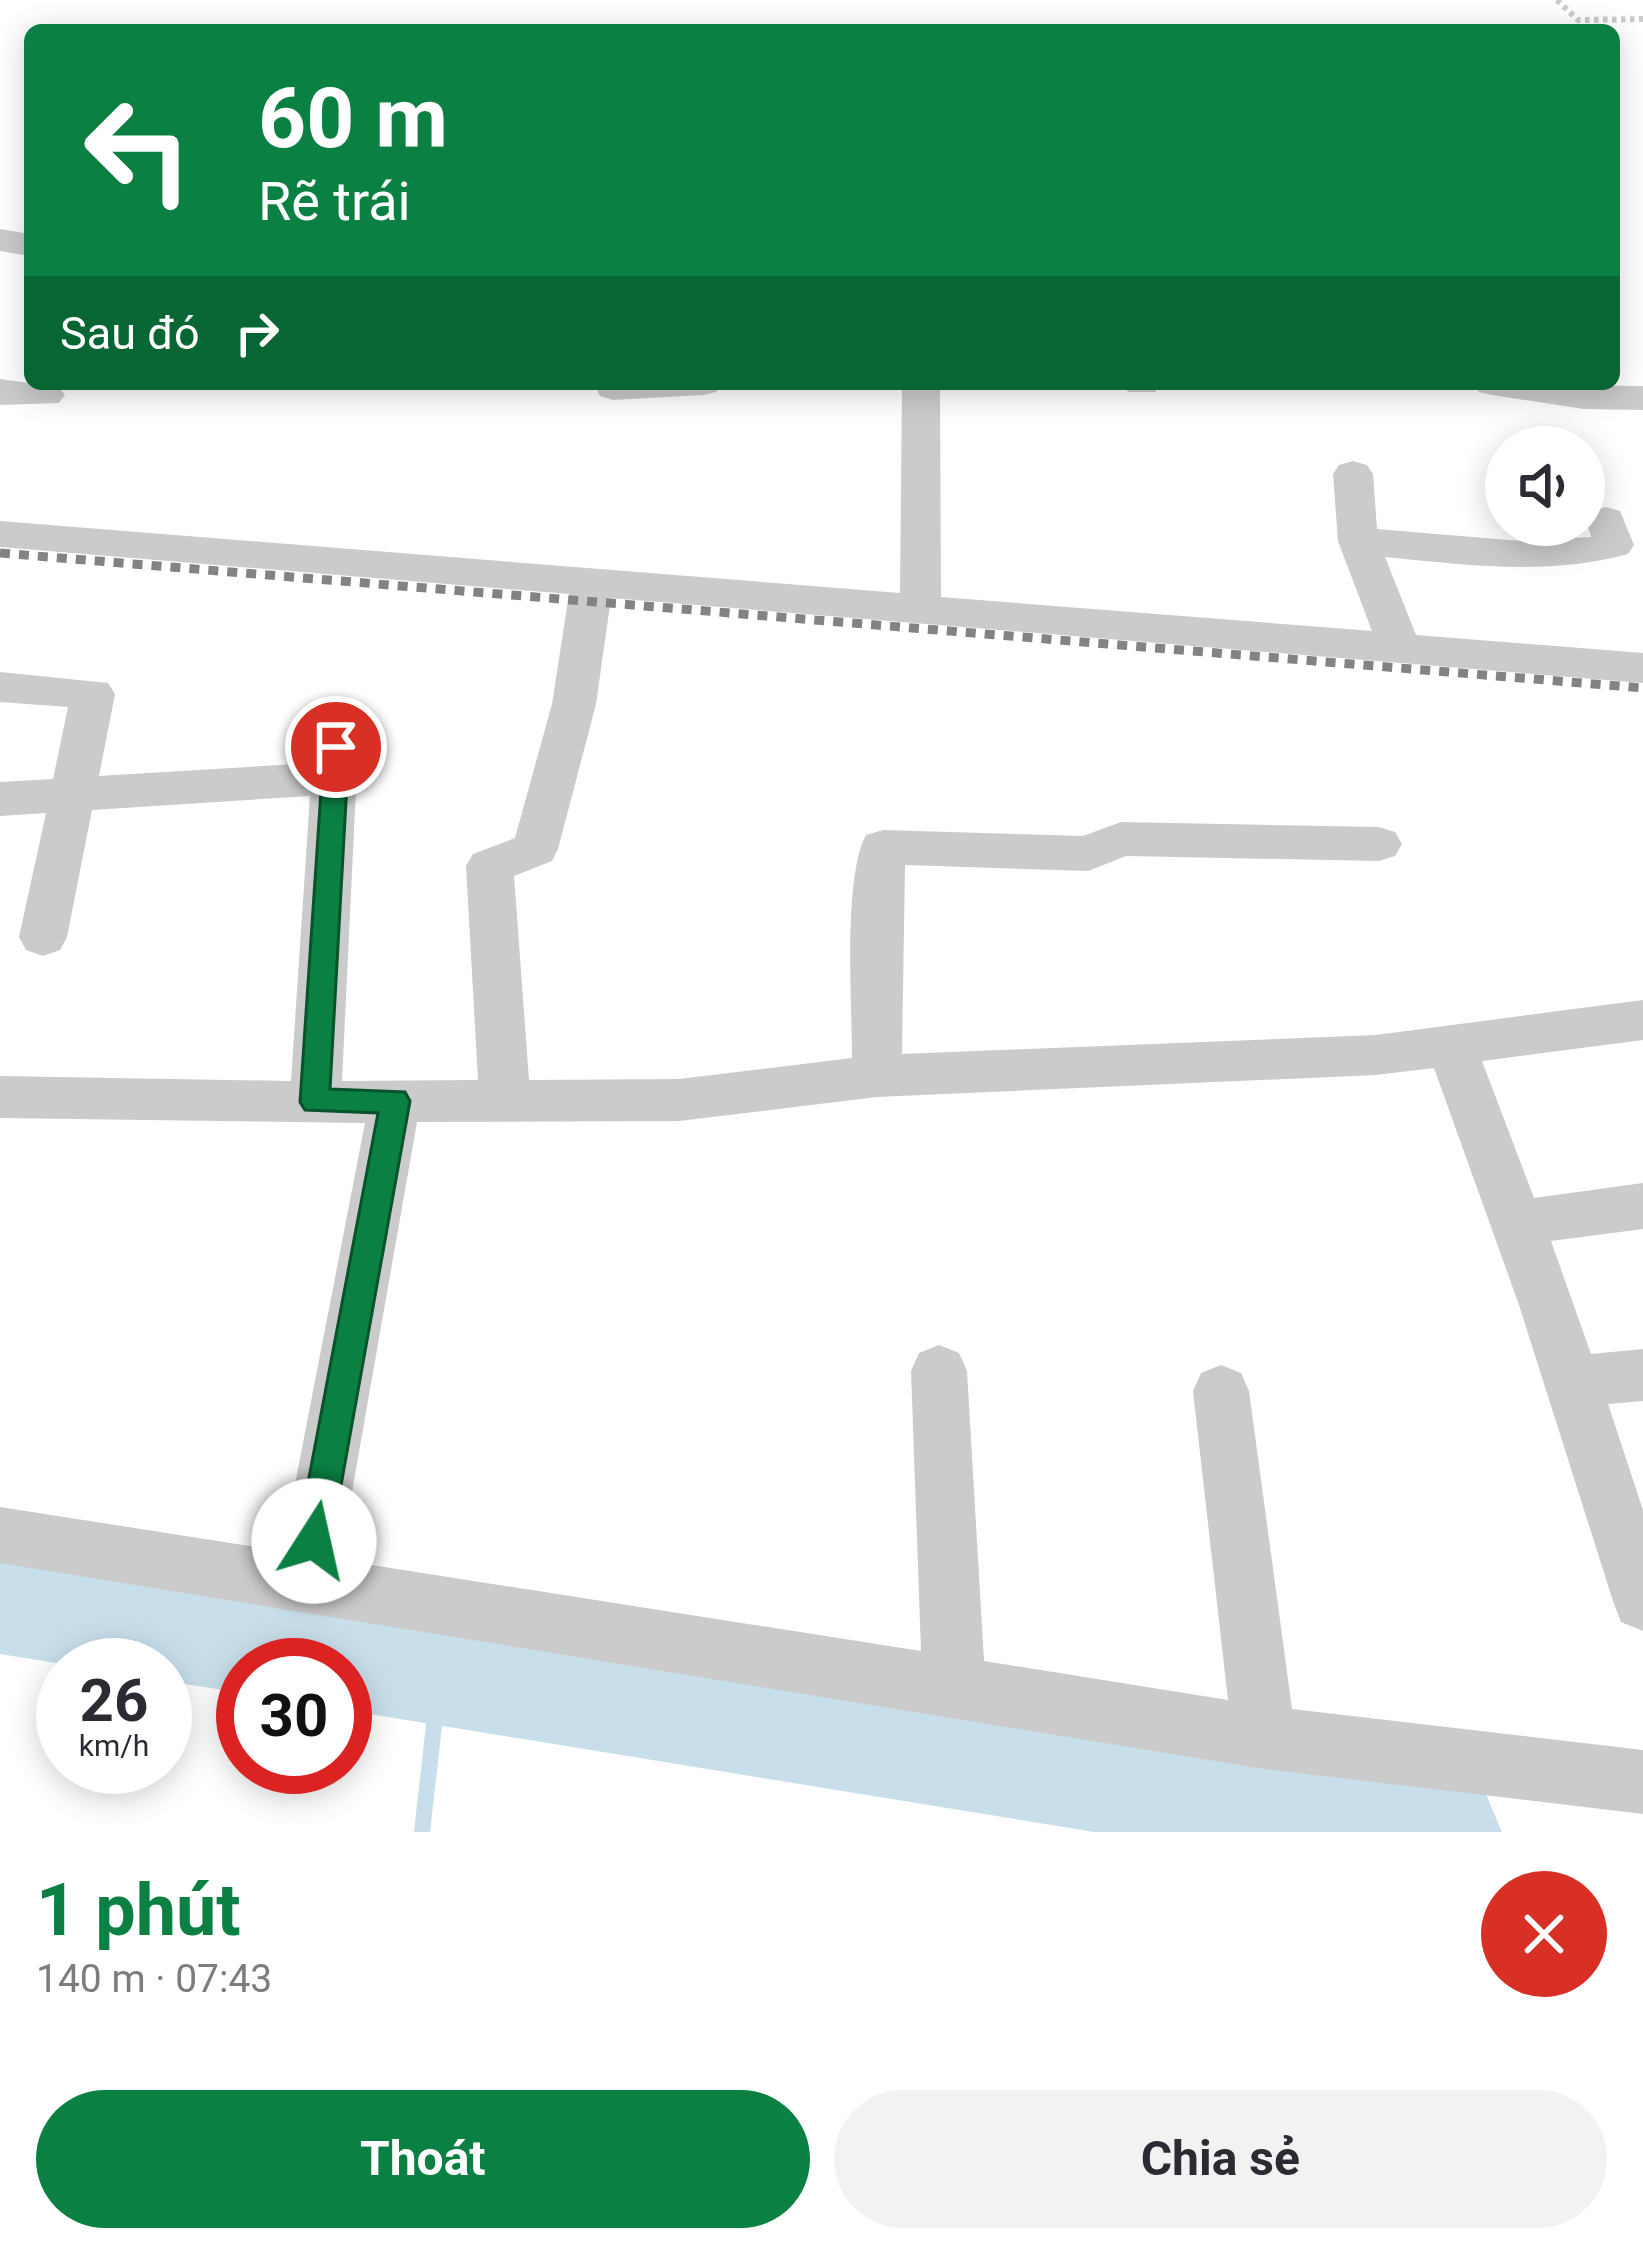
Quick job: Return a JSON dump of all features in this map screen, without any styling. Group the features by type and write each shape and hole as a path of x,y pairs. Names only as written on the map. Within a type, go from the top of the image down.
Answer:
{"street":[{"path":"920,610 921,390"},
{"path":"1534,390 1643,398"},
{"path":"0,393 46,395"},
{"path":"1353,474 1358,541 1399,646"},
{"path":"1358,541 1488,552 1588,553 1614,545 1606,520"},
{"path":"0,534 1643,668"},
{"path":"505,1101 490,866 535,849 574,704 592,584"},
{"path":"0,687 94,694 43,937"},
{"path":"0,800 76,796 335,762 315,1102"},
{"path":"878,1076 877,915 883,847 1088,854 1121,839 1379,844"},
{"path":"0,1097 315,1102 679,1100 878,1076 1376,1055 1643,1020"},
{"path":"1451,1045 1517,1223 1643,1601"},
{"path":"306,1583 395,1101"},
{"path":"1517,1223 1643,1206"},
{"path":"939,1371 954,1687"},
{"path":"1571,1381 1643,1375"},
{"path":"1221,1391 1264,1737"},
{"path":"0,1535 1264,1737 1643,1782"}],"path":[{"path":"1557,0 1578,20 1643,19"}],"waterway":[{"path":"0,1602 1445,1832"},
{"path":"422,1832 440,1672"}],"railway":[{"path":"0,553 1643,688"}],"route":[{"path":"314,1541 395,1101 315,1102 336,747"}]}
